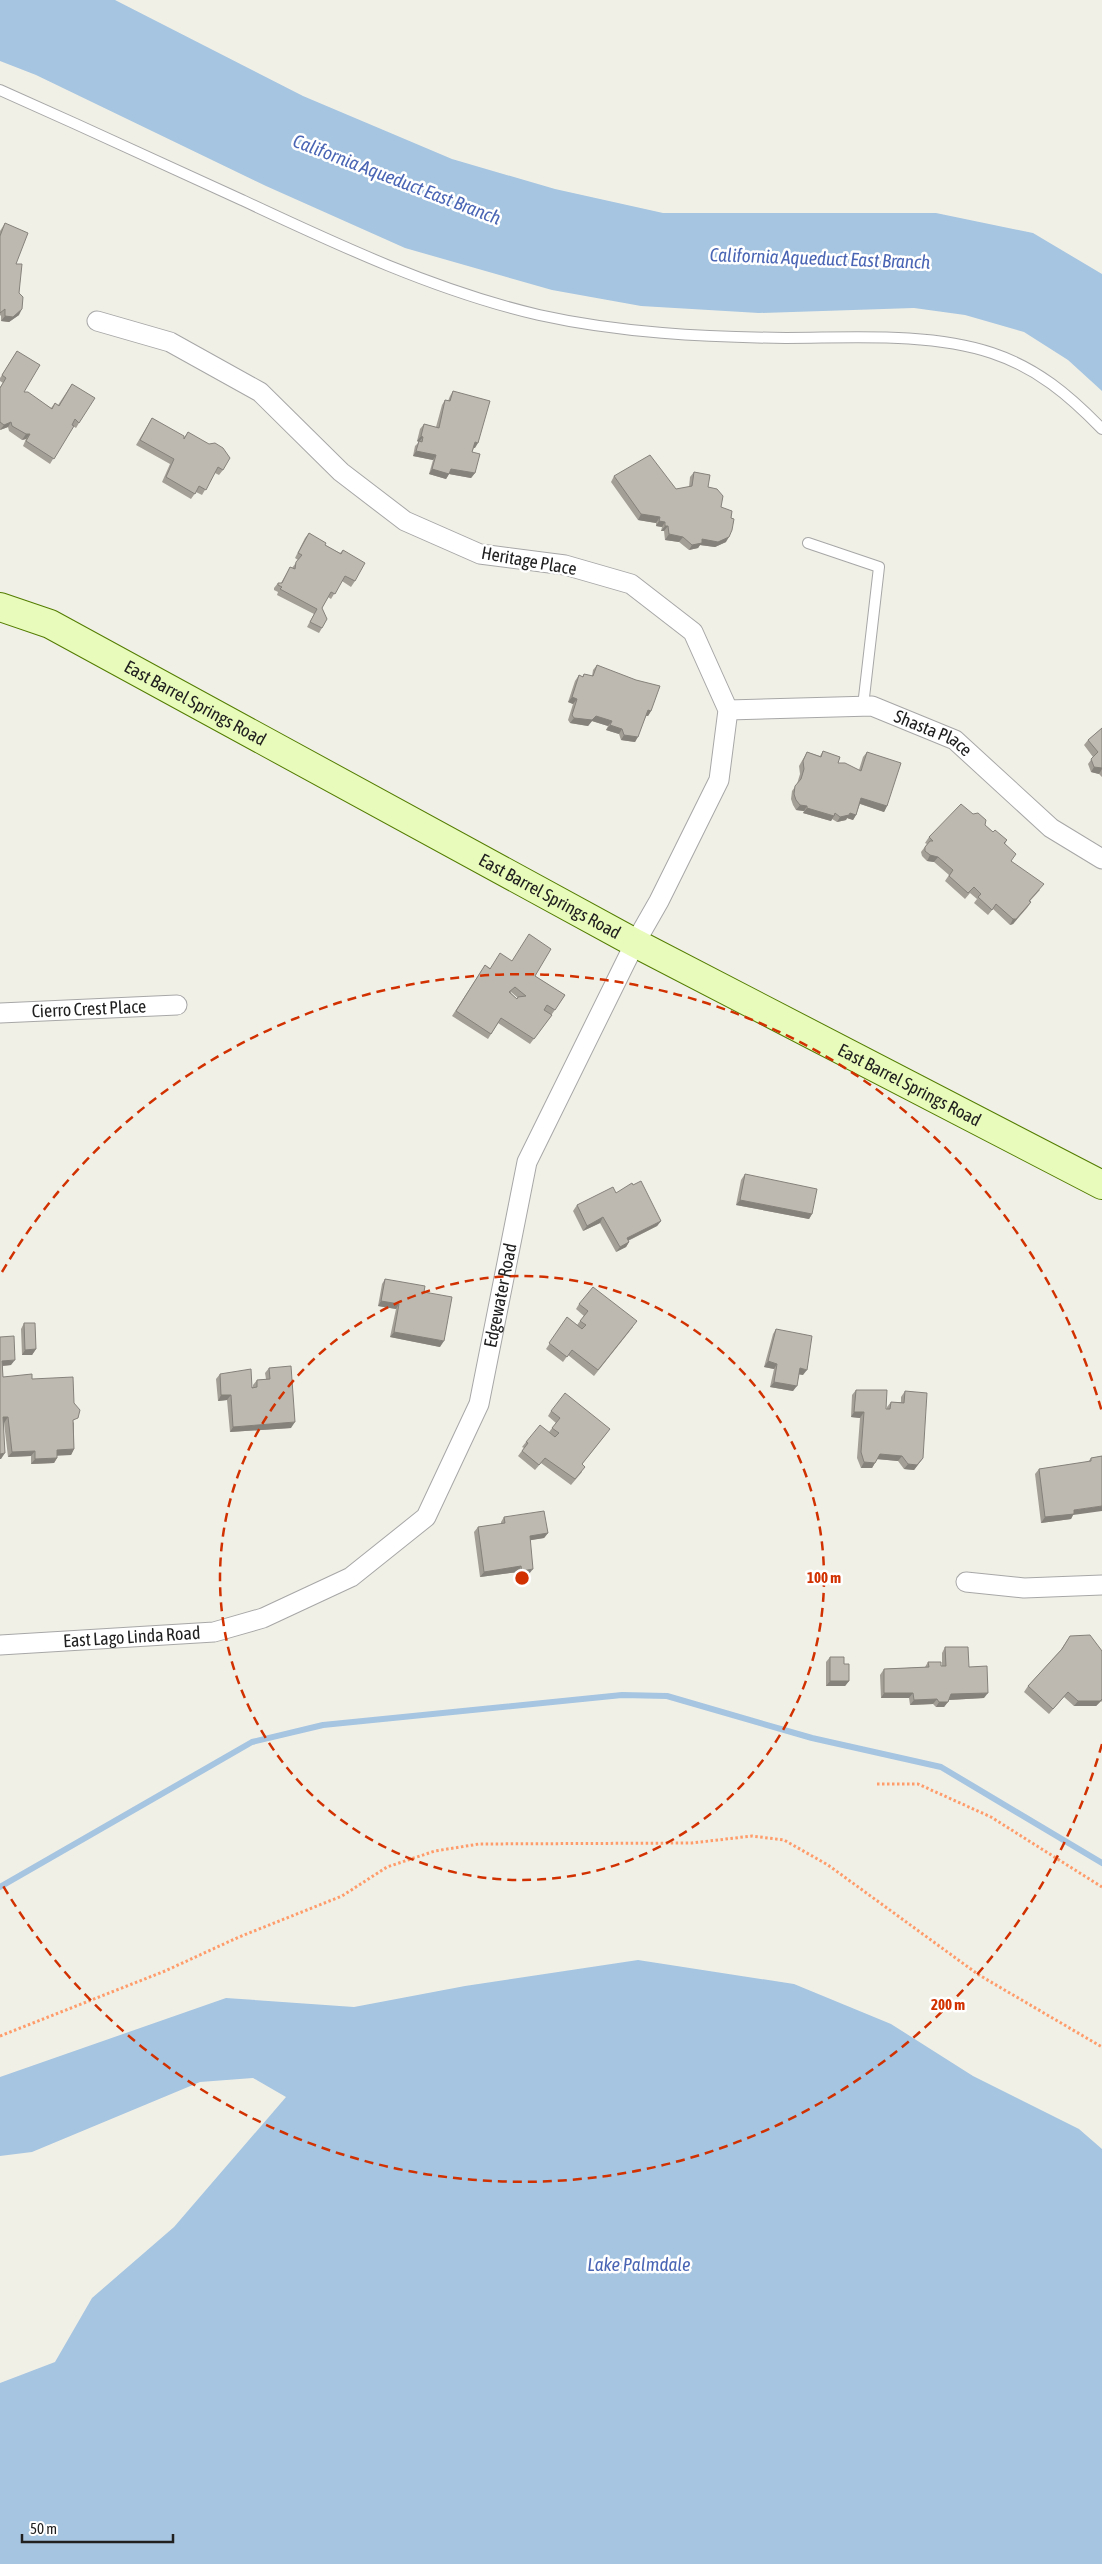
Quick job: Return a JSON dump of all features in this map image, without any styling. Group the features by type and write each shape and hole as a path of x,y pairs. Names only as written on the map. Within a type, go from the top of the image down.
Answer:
{"street":[{"name":"Heritage Place","path":"97,322 170,342 260,392 341,472 405,521 480,554 564,565 631,584 692,632 728,710"},
{"name":"East Barrel Springs Road","path":"0,607 50,624 635,943 1102,1185"},
{"name":"Shasta Place","path":"728,710 872,706 955,740 1051,828 1102,859"},
{"name":"Edgewater Road","path":"263,1618 351,1577 426,1518 479,1404 527,1162 635,943 660,902 719,780 728,710"},
{"name":"Cierro Crest Place","path":"0,1013 177,1005"},
{"path":"966,1582 1024,1588 1102,1585"},
{"name":"East Lago Linda Road","path":"0,1645 214,1632 263,1618"}],"lane":[{"path":"0,90 332,242 467,294 540,315 612,327 738,337 880,338 939,342 991,352 1040,374 1079,404 1102,429"},
{"path":"808,543 879,567 863,706"}],"path":[{"path":"877,1784 918,1784 991,1817 1102,1887"},
{"path":"0,2036 165,1971 239,1937 342,1896 387,1867 435,1851 479,1844 692,1843 752,1836 784,1840 828,1865 979,1975 1102,2047"}],"water":[{"name":"California Aqueduct East Branch","path":"0,0 115,0 303,96 452,159 555,189 663,213 936,213 1033,233 1102,274 1102,391 1068,360 1024,332 965,315 914,308 759,313 641,306 552,290 405,248 266,186 36,75 0,61"},
{"name":"Lake Palmdale","path":"638,1960 794,1984 891,2024 973,2076 1079,2129 1102,2149 1102,2564 0,2564 0,2383 55,2362 92,2298 174,2227 286,2097 253,2078 200,2082 32,2152 0,2156 0,2077 226,1998 354,2007 465,1986"}],"building":[{"path":"5,223 28,233 16,264 22,264 19,293 23,297 22,309 13,317 5,316 5,309 0,313 0,236"},
{"path":"17,351 40,365 24,392 28,392 52,409 55,403 59,406 72,384 95,398 79,423 75,419 72,425 74,426 54,459 26,441 30,434 26,434 12,426 11,422 4,425 0,422 0,388 6,378 2,375"},
{"path":"453,391 490,401 478,443 475,442 472,452 480,454 475,473 451,469 449,474 432,469 436,455 416,451 419,441 422,442 423,437 421,436 424,424 439,428 445,400 450,401"},
{"path":"152,418 184,436 184,439 188,432 209,444 215,443 223,448 230,458 223,470 218,467 206,490 199,486 195,494 166,477 174,459 140,440"},
{"path":"650,455 676,489 692,486 694,472 710,475 708,487 717,489 723,496 721,507 732,511 731,518 734,519 729,537 718,542 702,539 702,543 692,545 683,537 669,534 668,526 665,526 665,522 659,521 660,517 641,514 614,476"},
{"path":"309,533 341,554 343,550 365,563 355,581 345,576 335,594 331,592 322,608 327,619 322,628 310,622 317,609 280,589 282,587 278,585 278,583 282,583 290,567 295,569 296,562 302,555 298,553"},
{"path":"597,665 636,680 660,686 651,711 648,710 638,737 624,735 622,729 610,725 612,721 596,716 592,720 574,718 572,715 577,699 572,697 579,675 583,677 584,674 593,676"},
{"path":"1102,728 1102,768 1094,767 1091,759 1098,752 1088,740"},
{"path":"823,751 840,757 838,763 845,763 861,771 867,752 901,763 887,806 861,798 856,815 850,813 840,817 835,813 834,816 800,805 794,794 795,786 801,779 804,769 803,761 807,752 821,757"},
{"path":"961,804 973,814 978,813 986,820 985,825 993,832 995,830 1007,840 1004,843 1016,854 1011,861 1044,884 1016,919 1013,919 996,904 992,910 978,897 981,894 974,887 968,893 949,876 953,870 938,857 930,855 925,851 925,847 930,841 933,841 929,837"},
{"path":"529,934 551,949 535,976 565,995 555,1010 547,1005 544,1010 552,1015 534,1039 501,1018 491,1034 456,1011 485,965 490,969 500,953 512,961","holes":["515,987 526,996 518,997 517,999 509,992"]},
{"path":"745,1174 817,1189 812,1214 740,1200"},
{"path":"641,1181 661,1221 627,1238 629,1242 620,1247 603,1217 587,1226 577,1205 613,1187 616,1193 632,1183 633,1185"},
{"path":"385,1279 425,1286 424,1292 452,1297 444,1341 394,1332 399,1304 381,1301"},
{"path":"593,1287 637,1321 598,1370 572,1350 567,1357 549,1343 567,1317 582,1329 586,1325 580,1321 588,1311 579,1304"},
{"path":"24,1323 35,1323 36,1349 25,1350"},
{"path":"776,1329 812,1336 807,1370 800,1368 797,1386 774,1382 777,1364 768,1361"},
{"path":"14,1336 15,1360 2,1361 3,1377 32,1374 32,1379 73,1377 74,1403 80,1410 78,1418 73,1420 74,1449 57,1450 57,1458 35,1459 35,1451 12,1452 8,1417 3,1417 5,1453 0,1454 0,1337"},
{"path":"291,1366 295,1422 233,1427 231,1395 221,1395 220,1374 251,1369 252,1388 257,1387 257,1380 270,1379 269,1368"},
{"path":"856,1390 887,1390 886,1409 890,1409 891,1402 904,1403 905,1391 927,1393 923,1458 917,1465 908,1464 902,1456 880,1454 875,1463 864,1462 861,1452 864,1412 854,1412"},
{"path":"565,1393 610,1429 582,1464 585,1467 575,1479 545,1458 539,1465 522,1451 528,1443 526,1442 540,1425 555,1437 559,1433 552,1428 560,1418 551,1411"},
{"path":"1102,1456 1102,1506 1074,1510 1074,1514 1045,1517 1039,1469 1091,1461 1091,1458"},
{"path":"544,1511 548,1533 530,1536 533,1569 522,1571 521,1566 484,1572 478,1527 505,1523 504,1517"},
{"path":"1090,1635 1102,1651 1102,1699 1100,1701 1078,1701 1068,1692 1053,1709 1028,1686 1062,1649 1070,1636"},
{"path":"945,1647 968,1647 969,1667 987,1666 988,1693 951,1694 948,1702 939,1702 937,1699 914,1700 913,1693 884,1693 884,1669 929,1667 928,1662 941,1662 941,1666 946,1666"},
{"path":"830,1657 844,1657 844,1664 849,1664 849,1681 830,1681"}],"waterway":[{"path":"0,1887 252,1742 323,1725 622,1695 667,1696 812,1738 941,1767 1102,1863"}]}
